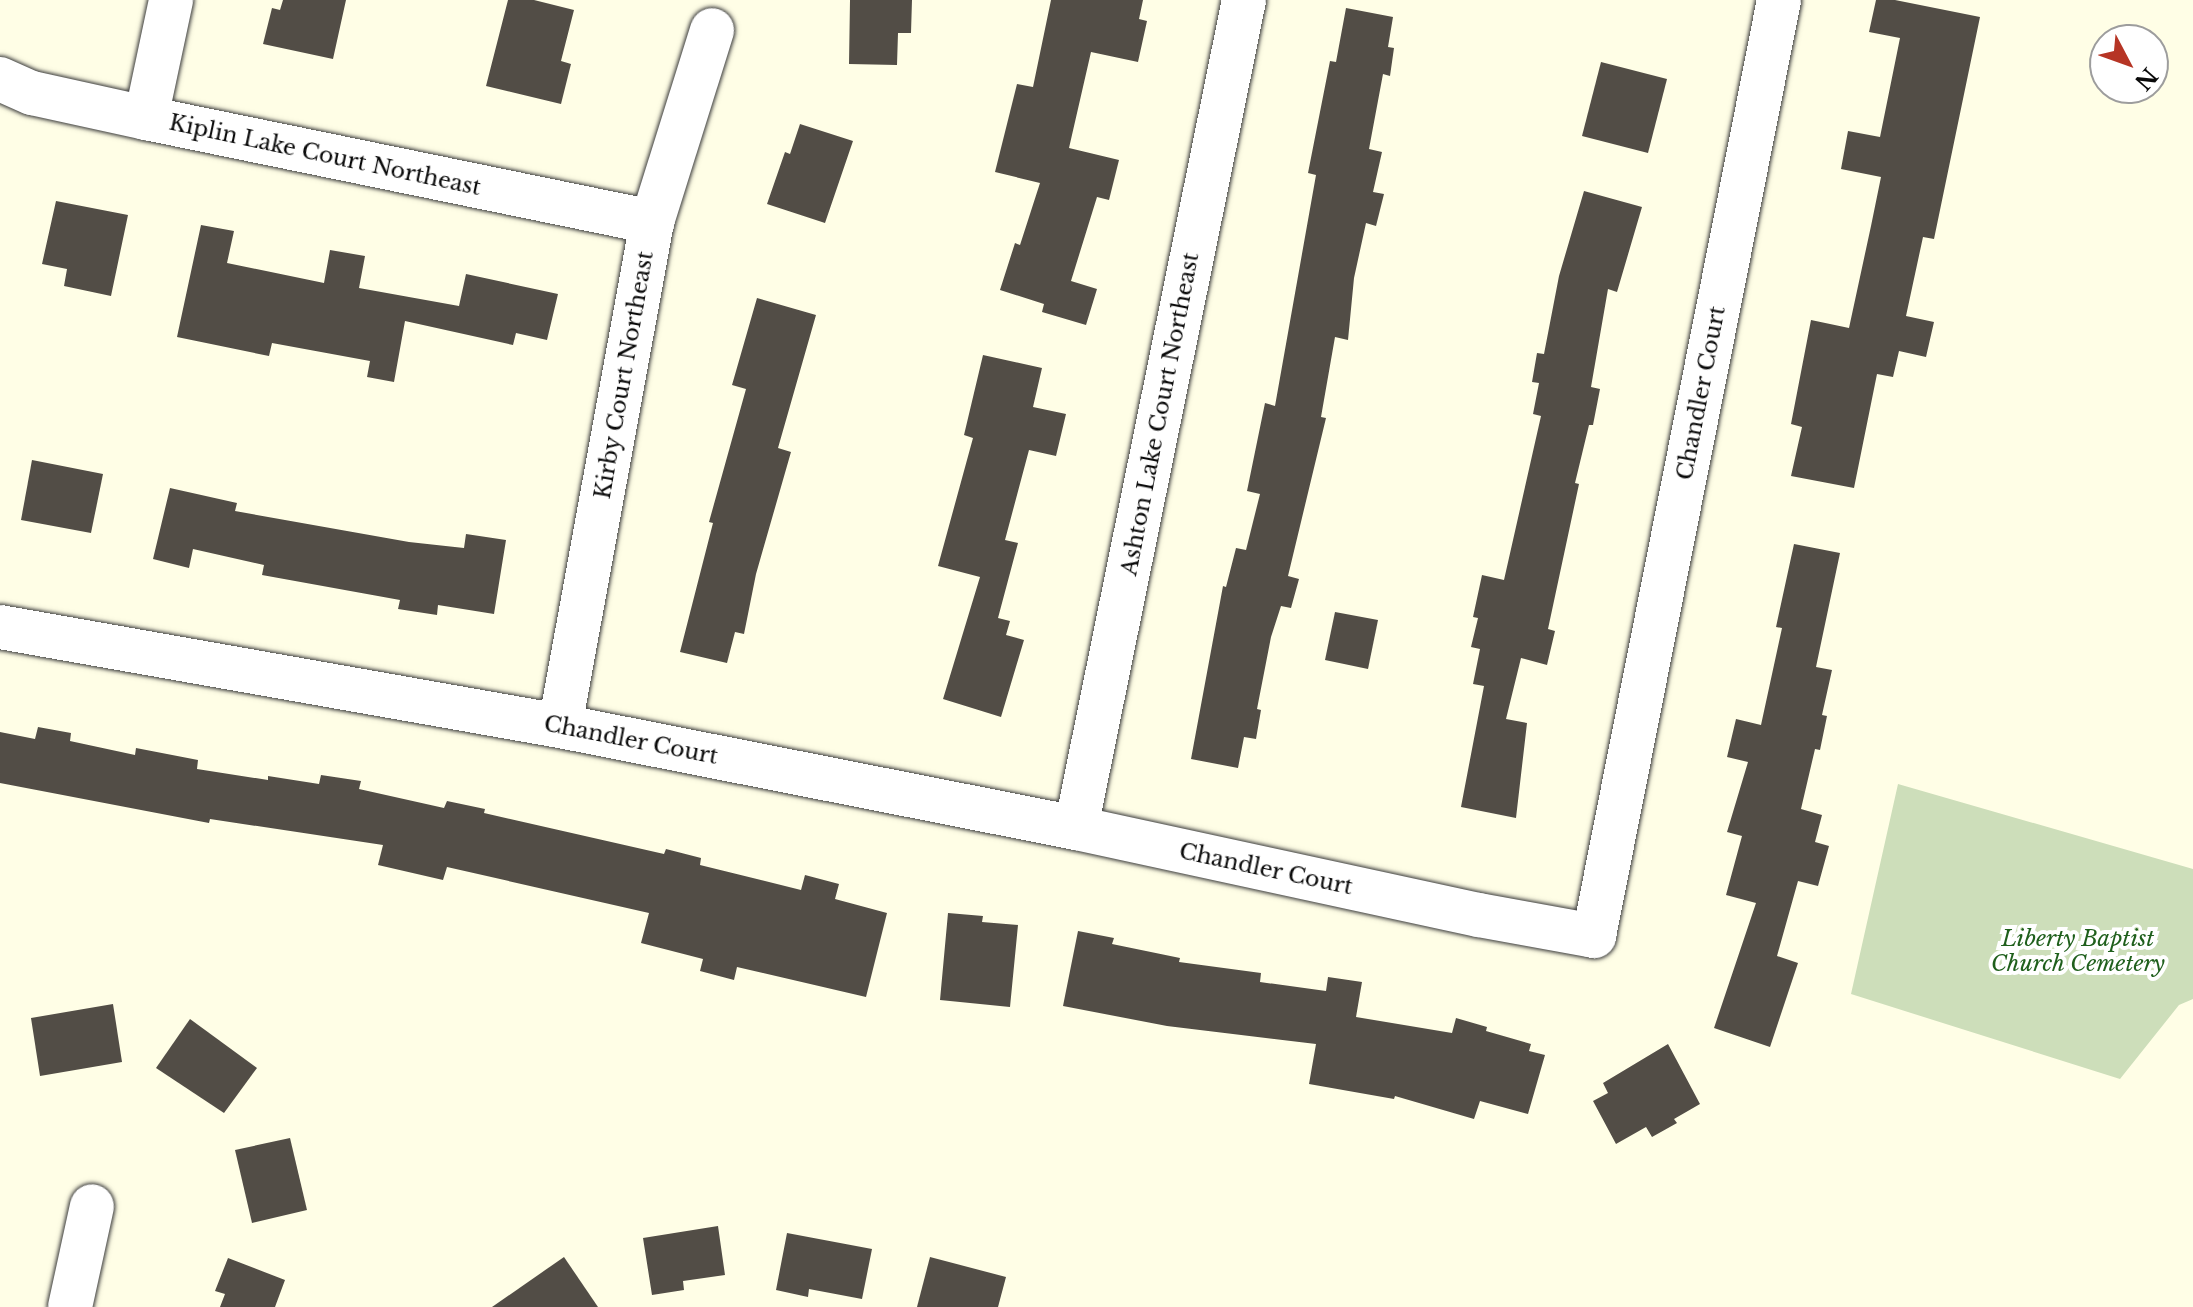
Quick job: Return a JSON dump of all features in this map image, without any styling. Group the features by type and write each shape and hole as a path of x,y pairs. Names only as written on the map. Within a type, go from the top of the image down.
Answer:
{"street":[{"path":"146,118 171,0"},
{"name":"Ashton Lake Court Northeast","path":"1076,828 1244,0"},
{"name":"Chandler Court","path":"0,627 560,726 1076,828 1479,915 1594,936 1779,0"},
{"name":"Kirby Court Northeast","path":"560,726 652,222 712,30"},
{"name":"Kiplin Lake Court Northeast","path":"0,79 32,93 652,222"},
{"path":"70,1307 92,1206"}],"green space":[{"name":"Liberty Baptist Church Cemetery","path":"1898,784 2193,869 2193,999 2179,1005 2120,1079 1851,994"}],"building":[{"path":"283,0 346,0 333,59 263,44 272,8 280,10"},
{"path":"508,0 534,0 574,10 561,61 571,64 561,104 486,86"},
{"path":"850,0 912,0 911,33 898,33 897,65 849,64"},
{"path":"1051,0 1143,0 1139,19 1147,21 1138,62 1091,52 1069,148 1119,160 1109,200 1097,197 1071,281 1097,289 1086,325 1042,312 1044,304 1000,290 1015,243 1020,245 1040,183 995,172 1017,84 1033,87"},
{"path":"1876,0 1895,0 1980,17 1934,239 1923,237 1906,316 1934,322 1926,357 1899,351 1893,377 1877,374 1854,488 1791,476 1802,427 1791,424 1811,320 1849,328 1881,177 1841,169 1848,131 1880,137 1900,38 1869,32"},
{"path":"1346,8 1393,17 1388,47 1394,48 1390,76 1383,74 1369,149 1382,152 1373,192 1384,194 1376,226 1366,223 1354,278 1348,340 1335,337 1321,417 1326,418 1288,576 1299,579 1291,608 1281,606 1271,637 1257,709 1261,710 1256,739 1244,737 1238,768 1191,759 1223,586 1226,587 1236,548 1246,550 1260,494 1247,491 1265,403 1275,406 1316,175 1308,173 1330,61 1336,62"},
{"path":"1601,62 1667,79 1648,153 1582,136"},
{"path":"800,124 853,141 825,223 767,204 785,152 790,154"},
{"path":"1584,191 1642,207 1617,292 1608,289 1591,387 1600,389 1593,425 1589,425 1575,483 1579,484 1548,629 1555,631 1547,665 1521,658 1506,719 1527,723 1516,818 1461,807 1484,686 1473,684 1480,649 1471,647 1478,618 1473,617 1482,575 1504,580 1541,416 1533,414 1539,383 1532,382 1537,353 1544,354 1559,276"},
{"path":"56,201 128,215 111,296 64,286 67,269 42,264"},
{"path":"201,225 234,231 227,263 324,283 330,250 365,256 359,288 459,306 466,274 558,294 547,340 516,333 513,345 405,321 394,382 367,377 370,361 272,343 269,356 177,337"},
{"path":"757,298 816,315 778,448 791,452 756,574 744,634 735,632 727,663 680,652 713,523 709,522 746,389 732,385"},
{"path":"983,355 1042,368 1033,407 1066,414 1056,456 1029,450 1005,540 1018,543 998,618 1010,621 1006,635 1024,640 1001,717 943,699 980,577 938,566 973,438 964,435"},
{"path":"32,460 103,474 91,533 21,520"},
{"path":"170,488 237,503 235,511 409,542 464,548 466,534 506,540 494,614 438,605 437,615 398,609 400,600 262,575 264,565 193,549 189,568 153,559"},
{"path":"1794,544 1840,553 1816,667 1832,670 1822,715 1827,716 1820,750 1815,749 1801,809 1822,815 1815,842 1829,846 1818,886 1798,881 1777,956 1798,963 1770,1047 1714,1028 1756,903 1726,895 1742,836 1727,832 1748,762 1727,757 1736,719 1761,725 1782,628 1776,627"},
{"path":"1335,612 1378,620 1368,669 1325,660"},
{"path":"38,727 71,733 70,741 135,755 136,748 198,760 197,769 319,784 321,775 361,781 359,789 444,808 447,801 485,809 484,813 664,854 666,849 701,858 700,865 801,890 805,875 839,884 835,899 887,913 866,997 737,967 734,980 700,971 703,959 641,943 649,913 447,867 443,880 378,865 383,845 210,819 209,823 0,783 0,732 35,739"},
{"path":"948,913 983,916 982,922 1018,925 1010,1007 940,1000"},
{"path":"1078,931 1114,938 1112,944 1180,958 1179,962 1261,973 1260,982 1326,991 1328,977 1362,982 1356,1017 1452,1033 1456,1018 1487,1027 1486,1031 1531,1044 1529,1051 1545,1055 1528,1114 1480,1101 1474,1119 1395,1096 1394,1099 1309,1084 1316,1044 1167,1026 1063,1006"},
{"path":"113,1004 122,1062 40,1076 31,1018"},
{"path":"190,1019 257,1068 224,1113 156,1068"},
{"path":"1668,1044 1700,1104 1674,1119 1677,1123 1652,1137 1646,1127 1616,1144 1593,1101 1608,1093 1603,1083"},
{"path":"290,1138 307,1210 252,1223 235,1150"},
{"path":"718,1226 725,1275 683,1281 684,1290 652,1295 643,1238"},
{"path":"787,1233 872,1249 862,1299 809,1289 808,1297 776,1290"},
{"path":"564,1257 598,1307 492,1307"},
{"path":"930,1257 1006,1277 998,1307 917,1307"},
{"path":"228,1258 285,1280 275,1307 220,1307 225,1294 215,1291"}]}
